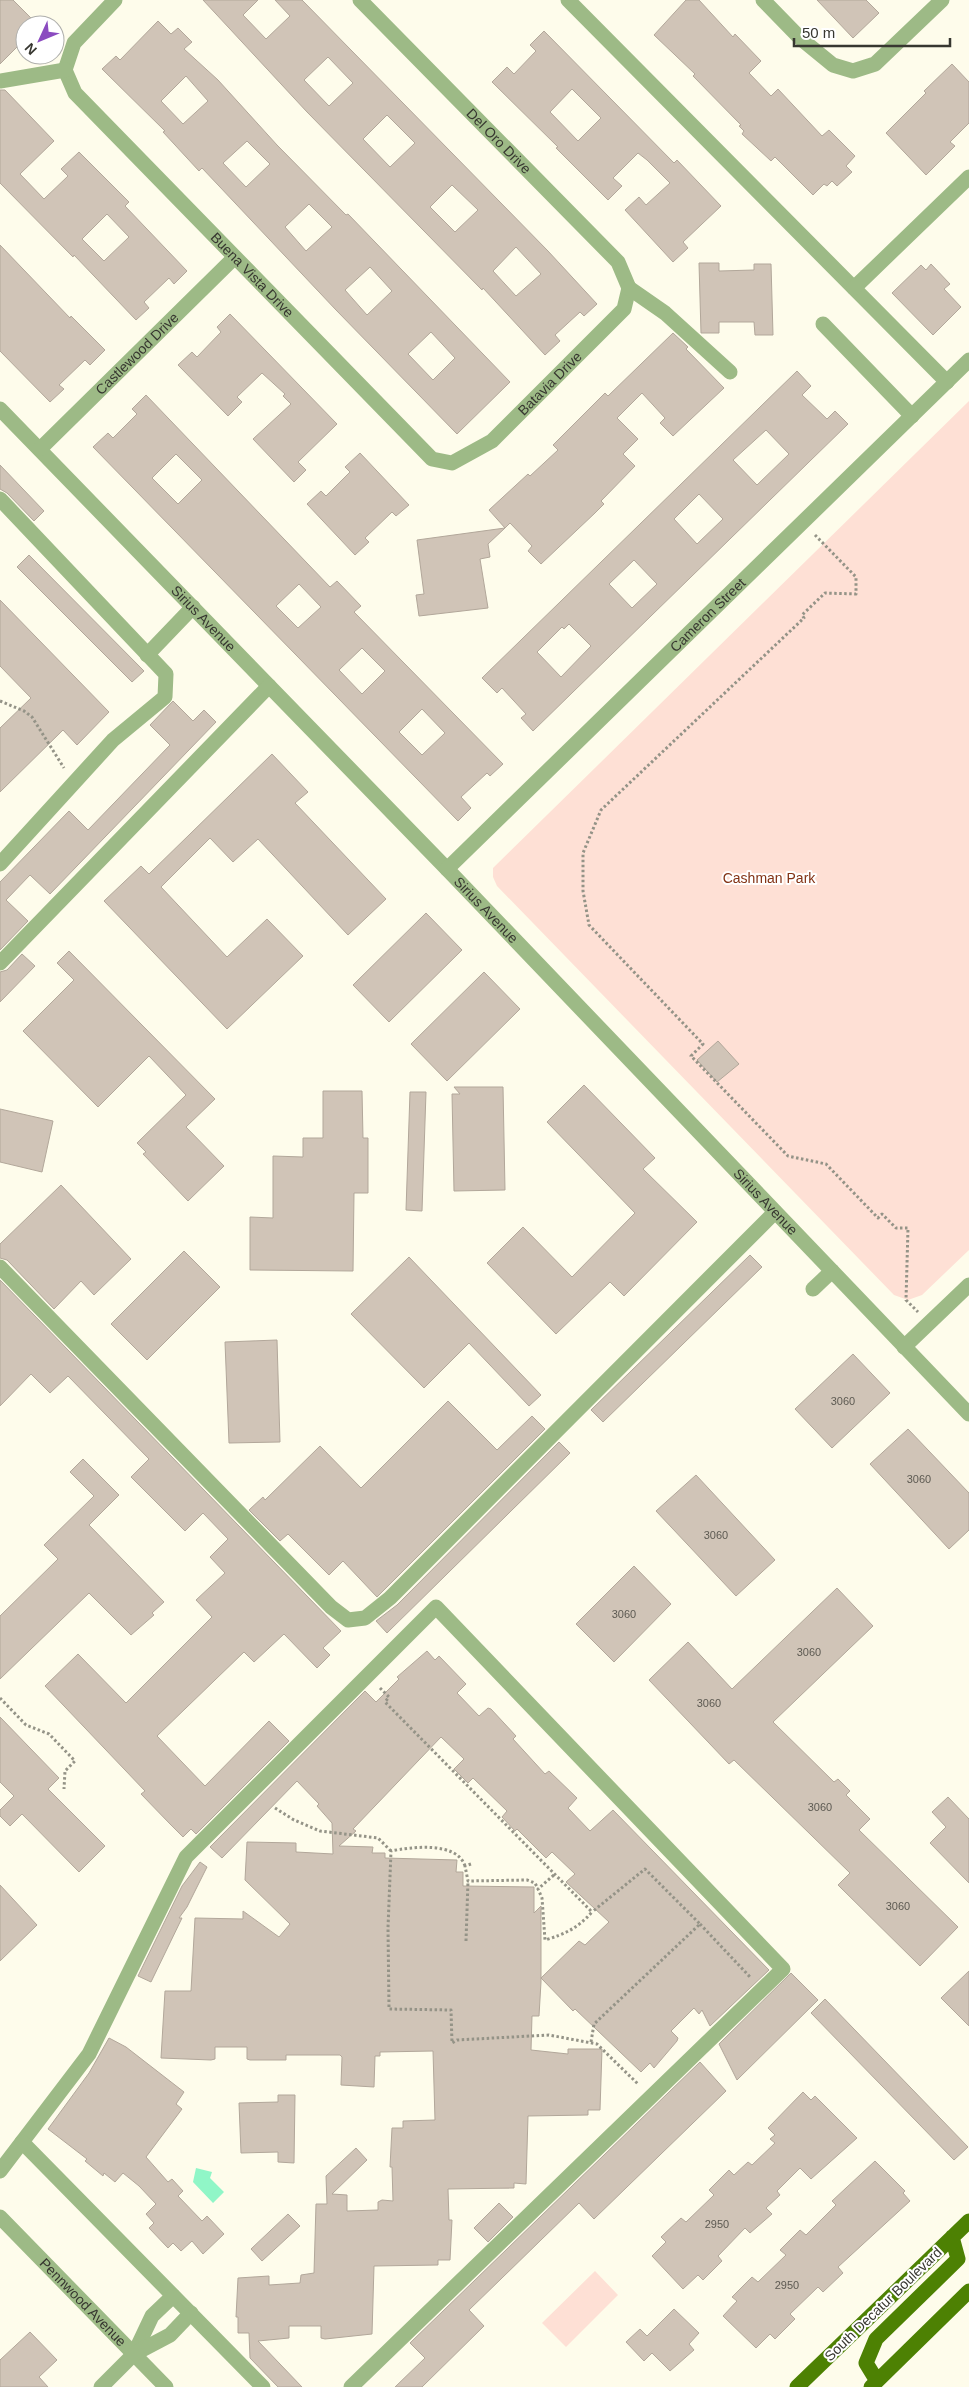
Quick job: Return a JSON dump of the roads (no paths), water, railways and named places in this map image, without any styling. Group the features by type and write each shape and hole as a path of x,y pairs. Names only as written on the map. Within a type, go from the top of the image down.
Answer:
{"main road":[{"name":"South Decatur Boulevard","path":"797,2387 969,2221"},
{"path":"952,2237 958,2259 876,2339 866,2363 877,2385 969,2291"}],"street":[{"path":"0,81 65,70 74,43 115,0"},
{"name":"Del Oro Drive","path":"360,0 618,262 629,288"},
{"path":"568,0 947,382"},
{"path":"763,0 800,38 833,65 853,71 876,64 942,0"},
{"name":"Buena Vista Drive","path":"65,70 74,93 234,258 432,459 452,463"},
{"path":"854,288 969,177"},
{"name":"Castlewood Drive","path":"40,449 234,258"},
{"path":"629,288 665,313 730,372"},
{"name":"Batavia Drive","path":"452,463 492,441 624,309 629,288"},
{"path":"823,324 912,416"},
{"name":"Cameron Street","path":"447,869 969,360"},
{"name":"Sirius Avenue","path":"0,409 447,869 969,1414"},
{"path":"0,500 166,674 165,697 113,740 0,864"},
{"path":"147,655 192,607"},
{"path":"0,963 269,686"},
{"path":"0,1267 331,1607 348,1620 365,1618 390,1598 775,1212"},
{"path":"813,1289 832,1271"},
{"path":"904,1347 969,1285"},
{"path":"0,2171 89,2054 186,1857 436,1607 783,1969 646,2091 350,2387"},
{"path":"22,2142 263,2387"},
{"name":"Pennwood Avenue","path":"0,2217 166,2387"},
{"path":"134,2354 152,2316 173,2296"},
{"path":"100,2387 134,2354 170,2335 191,2313"}],"park label":[{"name":"Cashman Park","path":"769,878"}]}
